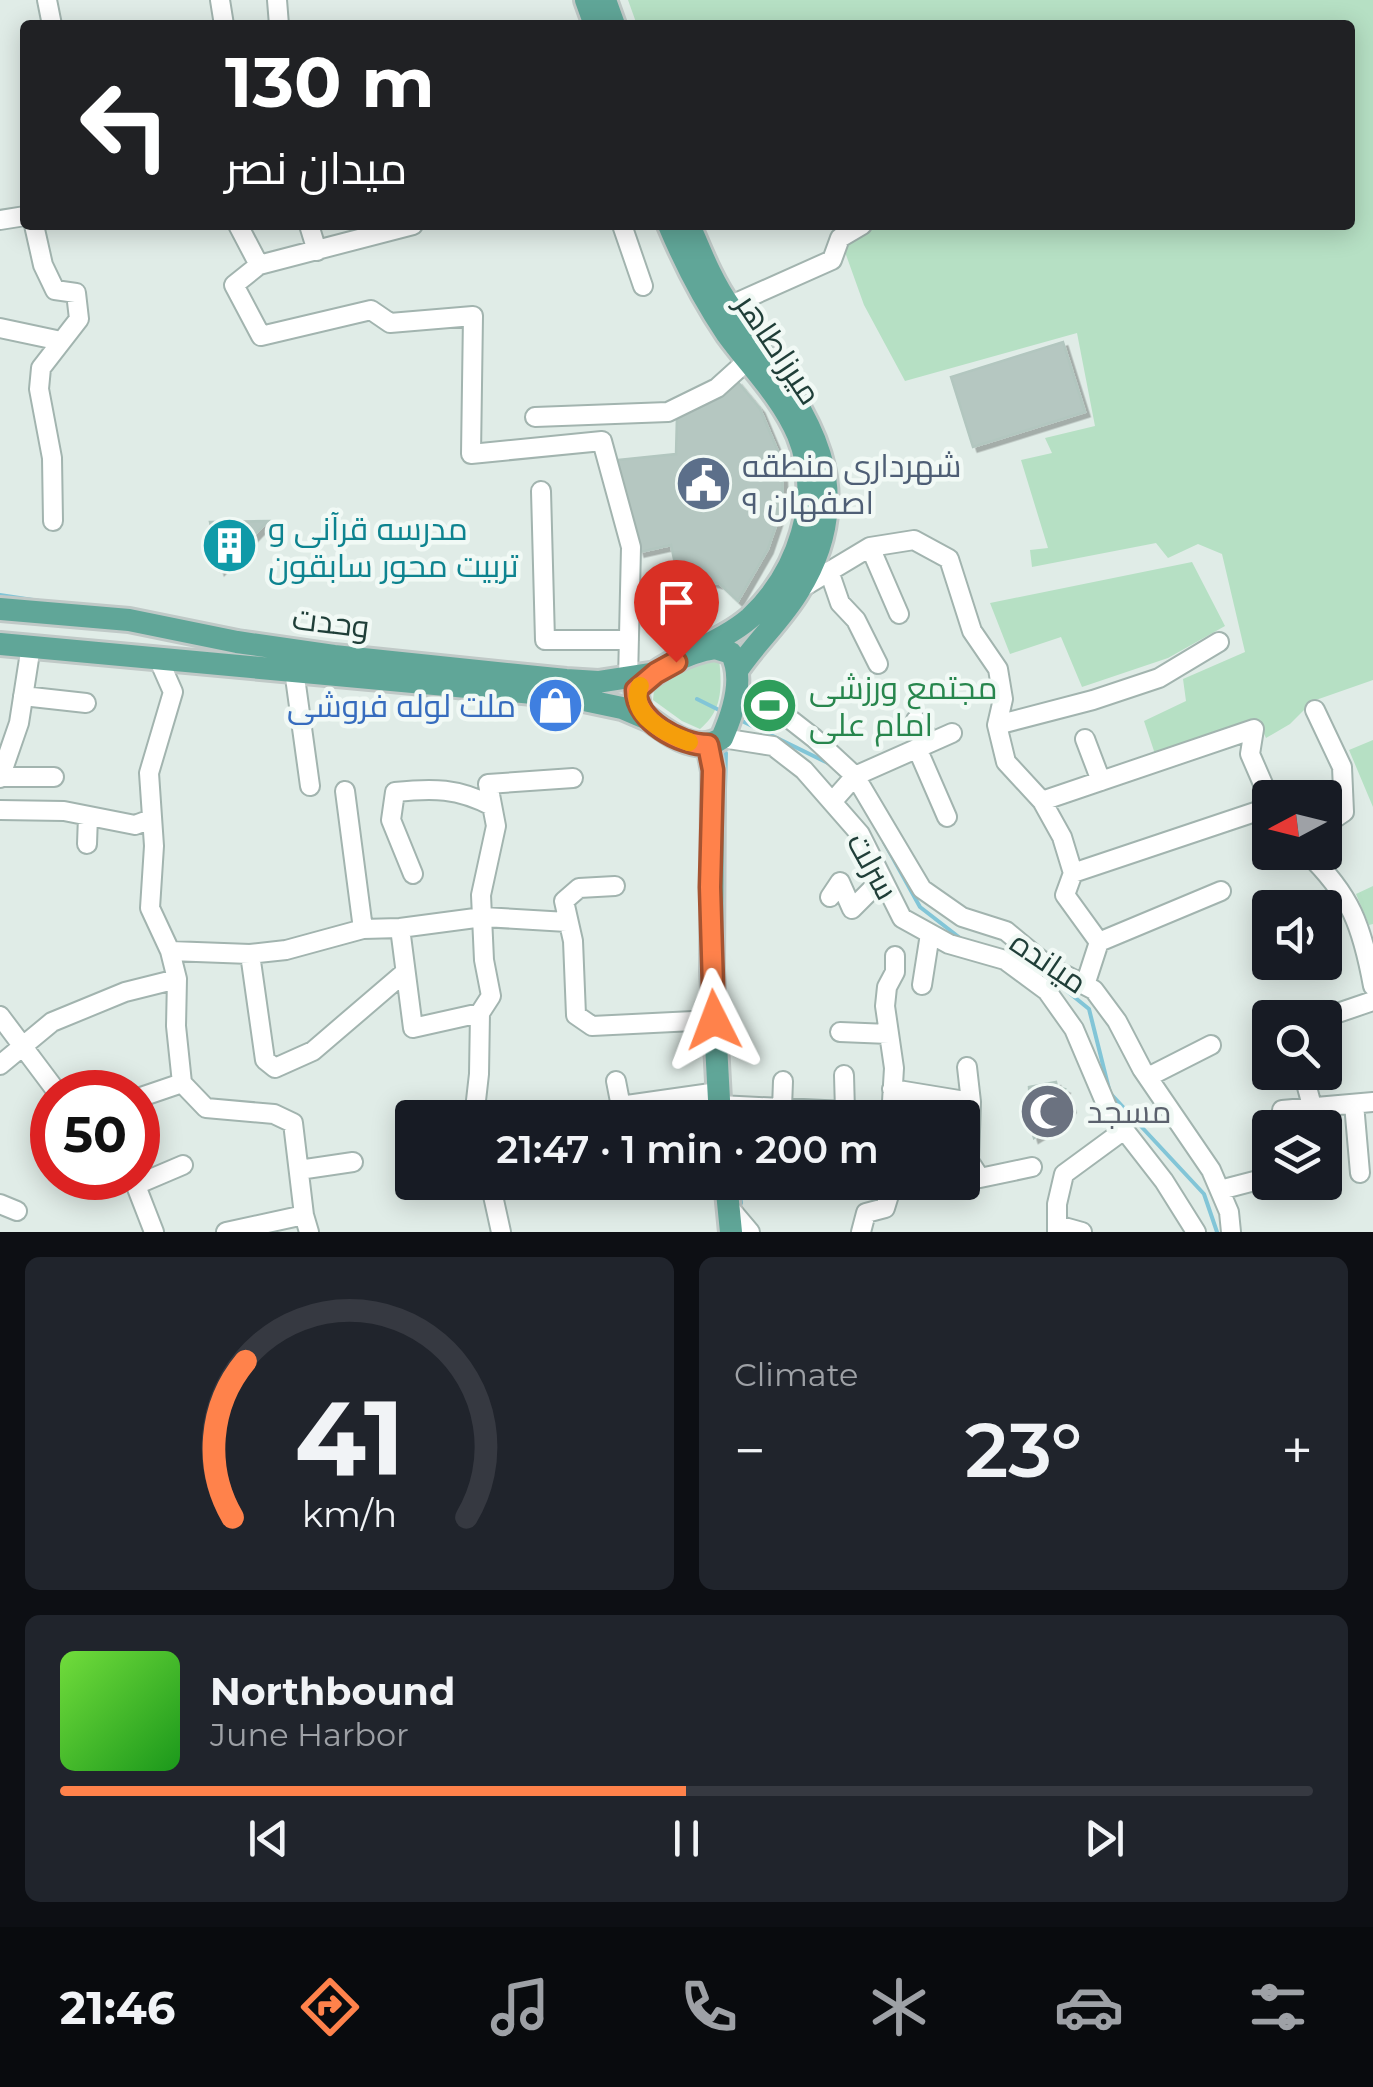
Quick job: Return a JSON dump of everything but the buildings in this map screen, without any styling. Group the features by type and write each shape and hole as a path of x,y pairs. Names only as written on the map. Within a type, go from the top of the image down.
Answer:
{"main road":[{"name":"میرزاطاهر","path":"672,230 708,302 798,435 808,483 807,510 793,560 772,593 746,621 697,650"},
{"name":"میرزاطاهر","path":"691,230 704,264 729,306 802,408 826,480 826,510 814,559 800,589 738,669"},
{"name":"وحدت","path":"0,609 102,618 334,656 582,681 628,680 656,673"},
{"path":"102,618 118,633 105,653"},
{"path":"153,658 138,644 140,632 155,626"},
{"name":"وحدت","path":"0,644 565,696 622,708 650,720"},
{"path":"715,742 684,741 650,720 640,712 636,690 656,673 697,650 724,649 731,653 738,669 738,683 715,742 713,770 710,887 719,1100"},
{"path":"728,1200 732,1232"}],"street":[{"path":"35,230 43,264 55,290 76,293 79,319 42,368 38,390 52,458 53,520"},
{"path":"241,230 259,265"},
{"path":"311,230 317,251"},
{"path":"386,230 259,265 234,285 261,336 370,310 390,323 474,316 471,454 602,441 631,546 628,680"},
{"path":"624,230 643,286"},
{"path":"729,306 832,260 840,238 854,230"},
{"path":"0,328 61,341"},
{"path":"535,416 668,412 718,388 748,360"},
{"path":"540,491 545,640 629,640"},
{"path":"800,589 870,547 914,540 949,559 972,631 998,670 1003,699 997,725 1006,762 1042,801 1062,836 1074,874 1065,895 1099,942"},
{"path":"870,547 899,614"},
{"path":"829,572 840,604 856,620 878,664"},
{"path":"997,725 1159,678 1219,642"},
{"path":"31,646 18,723 0,778 54,777"},
{"path":"153,658 174,692 149,773 154,846 150,908 170,951 177,979 176,1026 182,1083 206,1108 274,1114 294,1123 306,1224 226,1232"},
{"path":"294,670 310,786"},
{"path":"23,696 86,703"},
{"name":"میانده","path":"768,702 779,735 852,780 922,889 962,918 1006,931 1048,966 1094,990 1211,1170 1229,1212 1232,1232"},
{"path":"1315,710 1342,767 1342,813"},
{"path":"916,720 947,817"},
{"path":"1042,801 1254,729 1250,754 1260,780"},
{"path":"832,802 852,780 952,732"},
{"path":"715,742 779,735"},
{"name":"سرلت","path":"779,735 860,834 902,918 949,944 1005,960 1047,991 1074,1030 1108,1109 1164,1181 1196,1232"},
{"path":"1085,739 1101,781"},
{"path":"476,1100 480,1014 491,996 484,960 482,895 496,826 488,784 573,778"},
{"path":"345,791 363,929"},
{"path":"413,874 391,820 395,792 466,792 492,806"},
{"path":"0,810 64,811 135,825 150,819"},
{"path":"1074,874 1252,810"},
{"path":"88,816 88,844"},
{"path":"1325,870 1347,897 1364,936 1373,986"},
{"path":"830,897 840,882 852,909 881,880"},
{"path":"615,886 580,888 564,901 572,942 576,1016 592,1026 714,1020"},
{"path":"1084,985 1099,942 1222,891"},
{"path":"170,951 250,954 286,950 363,929 484,917 566,922"},
{"path":"400,928 412,1028 480,1014"},
{"path":"922,985 930,934"},
{"path":"250,954 265,1060 275,1068 313,1050 404,972"},
{"path":"892,1100 894,1068 885,1006 886,987 895,972 895,956"},
{"path":"0,1066 52,1022 125,992 177,979"},
{"path":"1342,1012 1373,1001"},
{"path":"0,1016 40,1070"},
{"path":"840,1032 889,1034"},
{"path":"1148,1077 1211,1045"},
{"path":"967,1067 971,1100"},
{"path":"844,1075 844,1100"},
{"path":"616,1080 620,1100"},
{"path":"782,1100 783,1081"},
{"path":"160,1090 182,1083"},
{"path":"892,1089 959,1100"},
{"path":"1308,1090 1312,1106"},
{"path":"1282,1110 1363,1103 1360,1173"},
{"path":"1082,1232 1057,1228 1057,1204 1064,1174 1124,1130"},
{"path":"299,1170 353,1162"},
{"path":"160,1173 183,1165"},
{"path":"980,1178 1032,1167"},
{"path":"1220,1190 1252,1182"},
{"path":"142,1200 154,1232"},
{"path":"494,1200 500,1232"},
{"path":"731,1200 750,1232"},
{"path":"861,1232 866,1213 885,1208 887,1200"}],"green space":[{"path":"628,0 1373,0 1373,680 1313,701 1290,724 1266,738 1253,720 1156,757 1144,721 1186,701 1183,679 1245,652 1222,554 1198,544 1168,558 1156,543 1032,567 1030,550 1048,548 1021,460 1052,453 1045,438 1095,426 1077,333 905,381 864,305 840,238 833,230 1355,230 1355,20 635,20"},
{"path":"1192,562 1225,626 1168,658 1082,687 1061,637 1010,654 990,603"},
{"path":"719,658 717,706 700,729 653,700 654,690 670,679"},
{"path":"1373,740 1373,807 1349,750"},
{"path":"1373,886 1373,924 1369,925 1356,894"}],"waterway":[{"path":"0,595 46,602"},
{"path":"228,629 313,642"},
{"path":"697,699 723,712"},
{"path":"738,719 832,765"},
{"path":"724,824 726,753"},
{"path":"884,842 920,907 960,938"},
{"path":"1046,974 1089,1009 1110,1093 1204,1194 1217,1232"}],"slow traffic":[{"path":"640,686 636,702 640,712 689,742"}],"place":[{"name":"شهرداری منطقه ۹ اصفهان","path":"703,483"},
{"name":"مدرسه قرآنی و تربیت محور سابقون","path":"229,546"},
{"name":"ملت لوله فروشی","path":"555,705"},
{"name":"مجتمع ورزشی امام علی","path":"770,705"},
{"name":"مسجد","path":"1048,1111"}],"route":[{"path":"676,662 636,690 636,702 640,712 684,741 708,745 713,770 710,887 714,1020"}]}
